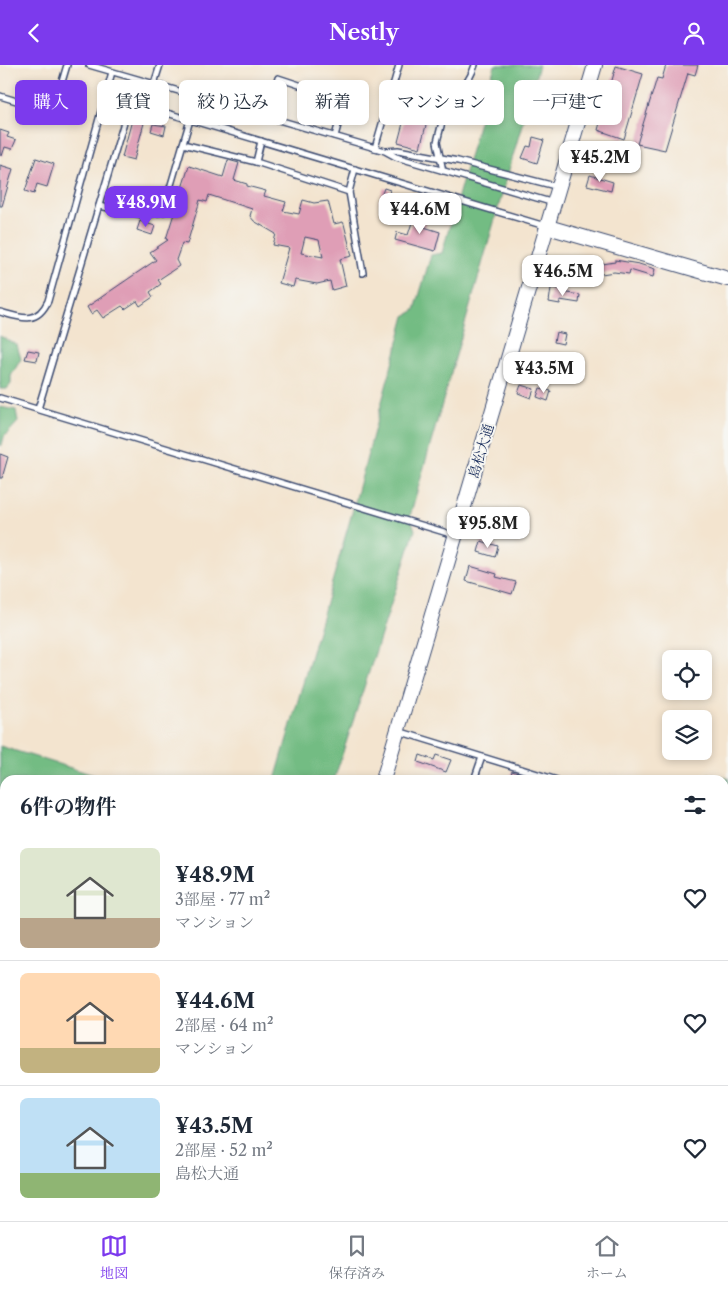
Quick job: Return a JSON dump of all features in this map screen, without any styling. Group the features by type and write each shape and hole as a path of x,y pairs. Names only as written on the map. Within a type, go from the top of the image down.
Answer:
{"street":[{"name":"島松大通","path":"385,775 595,65"},
{"path":"548,227 728,279"}],"lane":[{"path":"0,96 53,112 67,65"},
{"path":"89,65 140,80"},
{"path":"155,80 160,65"},
{"path":"395,80 399,65"},
{"path":"469,80 475,65"},
{"path":"0,312 22,318 38,315 44,309 112,72"},
{"path":"287,81 345,99 335,136"},
{"path":"38,409 130,101 179,117"},
{"path":"287,122 385,151 396,157 555,203"},
{"path":"98,206 144,215 163,212 188,125"},
{"path":"207,125 548,227"},
{"path":"375,148 382,125"},
{"path":"441,125 437,141 443,171"},
{"path":"256,162 261,141"},
{"path":"183,143 256,162 349,192"},
{"path":"385,151 398,150 440,158 559,187"},
{"path":"355,169 349,192 363,273"},
{"path":"0,398 456,535"},
{"path":"398,731 541,775"},
{"path":"476,775 482,757"}],"green space":[{"path":"495,65 539,65 535,80 514,80 514,125 522,125 410,516 415,530 336,775 276,775 352,513 405,316 415,310 431,255 442,253 478,125 504,125 504,80 491,80"},
{"path":"0,336 17,345 21,359 11,376 11,384 7,389 0,389"},
{"path":"0,407 16,410 18,422 4,437 0,446"},
{"path":"0,746 94,775 0,775"}],"building":[{"path":"666,65 698,65 695,75 688,73 665,150 637,144 657,78 662,79"},
{"path":"616,66 643,74 624,139 598,130 599,125 622,125 622,80 612,80"},
{"path":"131,125 143,125 134,160 122,157"},
{"path":"153,125 166,126 164,135 151,131"},
{"path":"402,125 426,125 420,148 398,142"},
{"path":"0,130 9,133 7,137 16,140 12,149 5,147 2,156 0,155"},
{"path":"533,137 544,140 537,163 522,158 527,146 531,147"},
{"path":"36,158 54,164 47,187 37,184 34,194 25,191"},
{"path":"228,160 239,163 234,180 266,191 264,196 286,202 283,211 299,214 303,200 314,203 328,201 334,224 343,222 344,224 352,256 340,259 346,286 332,290 330,281 317,284 295,280 293,287 279,283 289,248 273,245 276,234 254,221 250,216 252,209 209,195 207,202 200,200 187,244 182,243 176,260 179,266 158,280 161,284 150,292 153,297 140,306 137,301 125,309 122,306 103,318 97,310 91,314 87,307 156,260 150,252 168,240 166,239 189,166 223,177","holes":["305,237 319,240 323,257 301,253"]},
{"path":"0,165 13,169 2,206 0,206"},
{"path":"590,175 613,182 611,191 587,185"},
{"path":"384,188 390,190 386,205 379,202"},
{"path":"414,216 426,220 424,227 440,232 435,251 395,240 397,232 408,235"},
{"path":"140,221 155,226 152,235 137,230"},
{"path":"559,260 584,263 584,267 615,262 615,260 655,269 653,277 630,270 629,274 614,272 582,278 570,277 570,275 556,272"},
{"path":"551,288 562,289 562,292 580,295 579,303 560,300 560,304 549,302"},
{"path":"556,332 565,334 563,344 554,342"},
{"path":"28,350 39,352 37,361 25,359"},
{"path":"521,385 534,389 531,398 518,393"},
{"path":"540,388 551,391 548,401 537,397"},
{"path":"0,454 8,457 2,478 0,478"},
{"path":"481,541 498,546 495,557 478,552"},
{"path":"470,566 497,574 496,577 516,582 512,594 466,581"},
{"path":"420,755 434,760 436,755 451,760 446,772 418,762"},
{"path":"512,771 525,775 511,775"}]}
